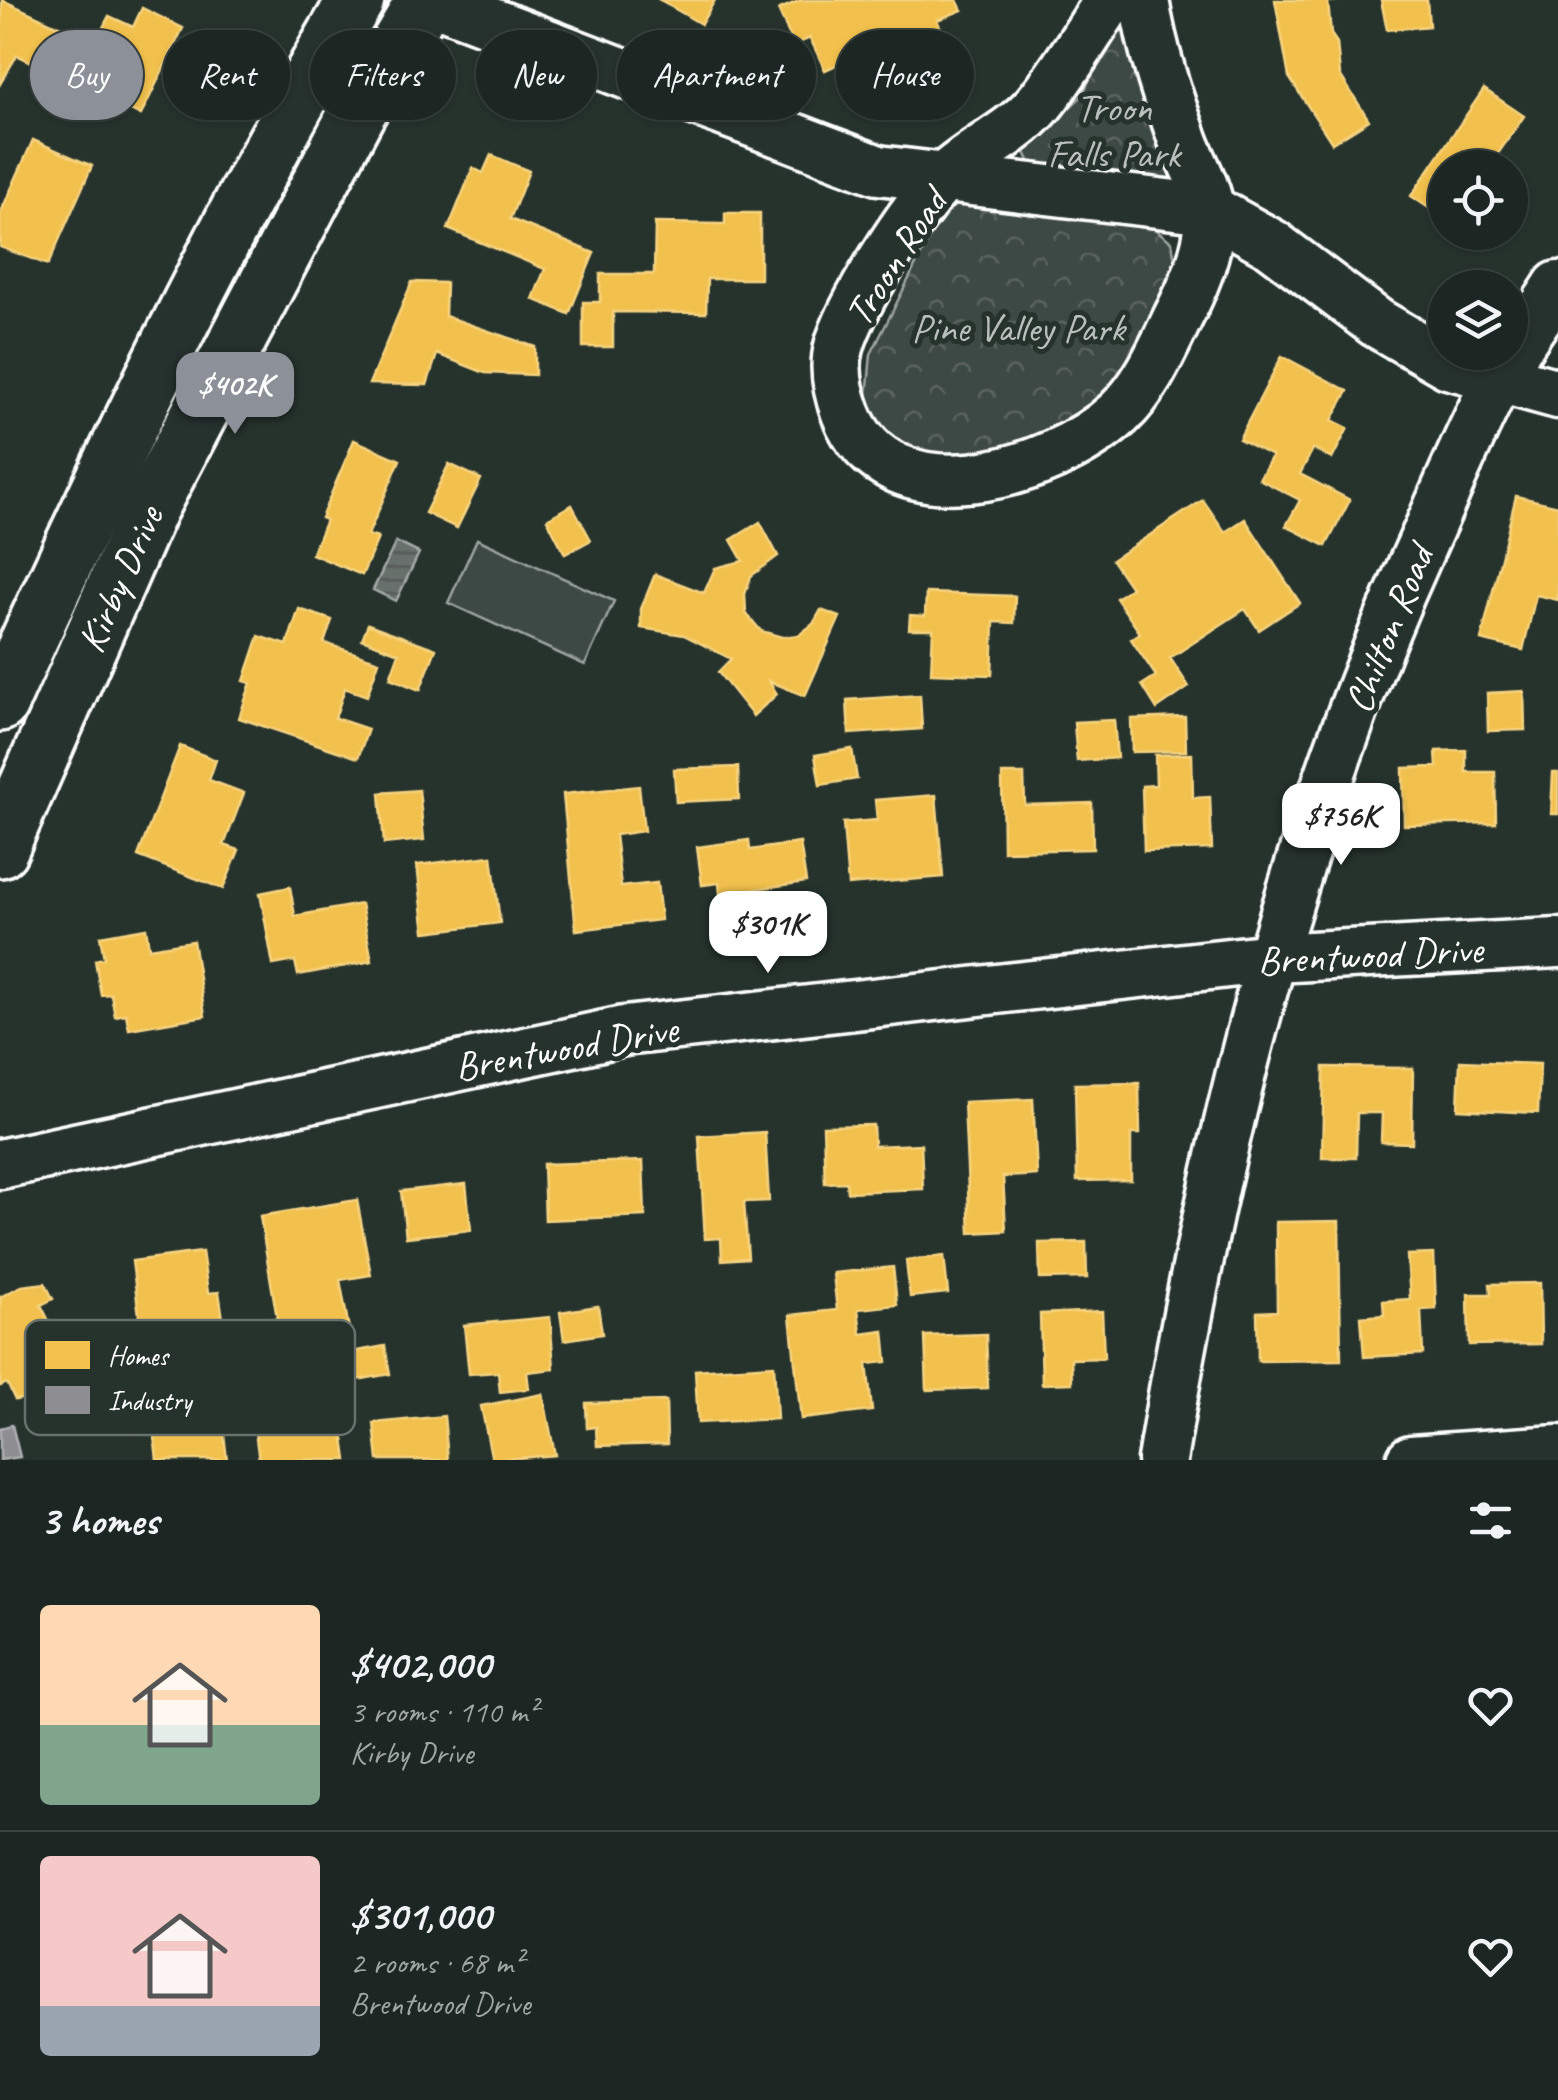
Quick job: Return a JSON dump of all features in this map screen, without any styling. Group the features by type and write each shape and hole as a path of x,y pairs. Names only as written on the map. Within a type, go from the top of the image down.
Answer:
{"main road":[{"name":"Kirby Drive","path":"0,849 149,509 357,113 428,0"},
{"name":"Kirby Drive","path":"0,703 100,485 286,119 362,1"}],"street":[{"path":"428,0 878,170 1209,209 1272,244 1377,323 1448,364 1558,394"},
{"name":"Troon Road","path":"1110,0 1036,106 1003,138 942,180 896,241 838,348 836,388 854,434 881,462 921,479 968,479 1060,454 1119,413 1153,368 1202,259 1209,209 1165,89 1144,0"},
{"name":"Chilton Road","path":"1162,1460 1208,1200 1240,1063 1320,800 1381,635 1497,380 1558,286"},
{"name":"Brentwood Drive","path":"0,1164 624,1031 1273,958 1558,943"},
{"path":"1411,1460 1558,1450"}],"green space":[{"name":"Troon Falls Park","path":"1124,29 1138,44 1175,173 1164,183 1031,165 1024,150 1082,96 1106,44"},
{"name":"Pine Valley Park","path":"967,199 1148,224 1172,242 1176,268 1160,314 1087,426 970,466 876,441 867,397 871,354 942,213"},
{"path":"477,539 614,601 585,665 448,603"}],"shaded area":[{"path":"396,542 419,553 396,601 373,590"}],"building: Homes":[{"path":"2,0 67,30 30,30 30,61 17,55 0,84"},
{"path":"660,0 715,0 701,24"},
{"path":"801,0 957,0 962,10 937,20 942,30 836,30 836,65 825,70 816,51 816,30 787,30 778,10"},
{"path":"1275,0 1345,0 1328,2 1331,34 1337,43 1340,75 1369,120 1332,143 1289,77"},
{"path":"1381,0 1427,0 1429,26 1387,30"},
{"path":"142,8 183,28 163,30 163,69 143,111 143,30 102,30 109,16 133,27"},
{"path":"1484,89 1524,116 1500,150 1442,150"},
{"path":"33,140 92,166 48,265 0,247 0,214"},
{"path":"491,155 529,171 510,219 594,253 569,314 533,299 545,269 448,229 473,168 483,173"},
{"path":"1428,171 1428,208 1411,196"},
{"path":"725,213 760,213 760,279 707,279 706,313 613,312 613,347 583,347 583,302 600,302 600,274 654,274 655,223 725,224"},
{"path":"412,282 446,283 445,316 535,347 535,375 485,373 437,354 427,385 369,384"},
{"path":"1282,356 1348,391 1332,420 1348,428 1332,459 1313,449 1300,474 1350,500 1326,546 1286,526 1300,500 1259,479 1272,456 1239,439"},
{"path":"354,440 400,460 368,535 378,538 362,575 312,554 326,520 321,518"},
{"path":"449,464 481,479 457,528 425,513"},
{"path":"1516,496 1558,506 1558,600 1536,595 1523,650 1481,640"},
{"path":"1203,500 1225,532 1245,519 1300,603 1259,630 1245,609 1170,658 1189,687 1157,709 1142,685 1156,676 1131,639 1140,633 1116,598 1131,588 1112,560"},
{"path":"572,505 591,540 565,554 547,519"},
{"path":"760,522 778,556 751,576 745,594 746,613 761,631 782,637 799,635 813,624 821,610 840,617 805,696 769,681 777,694 753,716 718,672 731,659 684,635 641,628 641,609 655,574 704,593 715,568 743,561 731,540"},
{"path":"926,593 1015,596 1014,623 994,622 992,675 931,673 933,629 909,629 910,615 925,616"},
{"path":"299,609 332,620 324,643 379,661 367,696 345,688 335,718 368,729 358,758 239,718 251,683 244,681 259,636 287,645"},
{"path":"368,624 436,649 420,690 390,678 399,653 362,639"},
{"path":"1524,691 1525,730 1488,731 1487,693"},
{"path":"920,695 922,729 849,734 847,700"},
{"path":"1185,717 1186,751 1132,752 1131,719"},
{"path":"1114,720 1117,758 1077,761 1074,722"},
{"path":"180,746 216,760 209,780 244,793 224,845 239,850 223,889 138,856"},
{"path":"852,749 857,779 820,785 815,755"},
{"path":"1466,750 1466,772 1495,772 1496,823 1404,825 1403,768 1437,767 1436,751"},
{"path":"1192,754 1193,798 1210,797 1212,849 1144,851 1142,786 1156,785 1155,755"},
{"path":"738,767 739,799 676,802 674,769"},
{"path":"1553,773 1558,773 1558,814 1551,814"},
{"path":"1002,774 1024,774 1025,805 1092,803 1093,849 1003,851"},
{"path":"639,786 644,831 615,835 621,887 657,883 661,920 576,930 563,794"},
{"path":"419,790 424,840 384,844 380,793"},
{"path":"936,795 943,877 848,885 843,823 877,820 875,800"},
{"path":"749,840 750,850 800,843 806,882 720,894 719,883 702,885 697,847"},
{"path":"492,856 500,923 425,932 417,865"},
{"path":"290,887 295,916 361,904 372,961 298,975 295,961 273,965 260,893"},
{"path":"146,928 149,948 193,941 205,1016 129,1029 126,1014 115,1016 111,994 101,995 95,960 104,958 100,936"},
{"path":"1460,1061 1540,1064 1538,1113 1458,1109"},
{"path":"1324,1067 1413,1068 1412,1143 1381,1142 1382,1113 1357,1113 1356,1158 1322,1158"},
{"path":"1139,1083 1140,1134 1131,1134 1131,1180 1077,1181 1075,1084"},
{"path":"1033,1099 1037,1175 1003,1177 1006,1231 970,1233 964,1102"},
{"path":"873,1125 874,1146 921,1144 923,1189 847,1192 846,1182 825,1183 823,1126"},
{"path":"765,1132 769,1201 744,1202 748,1258 722,1260 721,1238 705,1239 699,1136"},
{"path":"643,1161 645,1216 545,1220 543,1164"},
{"path":"466,1184 471,1230 406,1237 401,1191"},
{"path":"357,1200 371,1275 340,1280 347,1320 265,1320 277,1318 260,1216"},
{"path":"1339,1221 1341,1360 1258,1361 1257,1312 1277,1311 1276,1222"},
{"path":"1086,1242 1087,1278 1040,1279 1039,1243"},
{"path":"202,1252 208,1293 219,1292 223,1319 140,1320 132,1261"},
{"path":"1434,1254 1436,1309 1421,1310 1423,1354 1364,1357 1361,1317 1384,1315 1383,1301 1410,1299 1407,1255"},
{"path":"944,1256 948,1293 910,1297 906,1260"},
{"path":"893,1267 897,1305 858,1309 861,1334 884,1331 887,1362 867,1364 872,1411 801,1419 790,1315 837,1310 833,1273"},
{"path":"45,1283 53,1299 41,1305 48,1320 25,1320 25,1398 15,1400 7,1383 0,1386 0,1297 22,1286"},
{"path":"1540,1283 1541,1344 1469,1345 1468,1294 1491,1294 1490,1284"},
{"path":"598,1306 602,1334 564,1340 560,1312"},
{"path":"1102,1311 1104,1358 1071,1359 1072,1383 1042,1384 1040,1314"},
{"path":"550,1317 554,1369 527,1372 529,1389 500,1392 498,1372 469,1374 464,1325"},
{"path":"986,1334 988,1388 927,1390 925,1336"},
{"path":"385,1346 390,1374 355,1380 355,1351"},
{"path":"774,1365 777,1419 698,1423 695,1370"},
{"path":"543,1394 555,1455 492,1460 481,1406"},
{"path":"666,1401 667,1444 597,1446 596,1427 587,1428 586,1403"},
{"path":"444,1416 448,1460 378,1460 374,1423"},
{"path":"154,1435 224,1435 227,1460 157,1460"},
{"path":"256,1435 343,1435 347,1460 259,1460"}],"building: Industry":[{"path":"12,1425 20,1457 0,1460 0,1428"}]}
